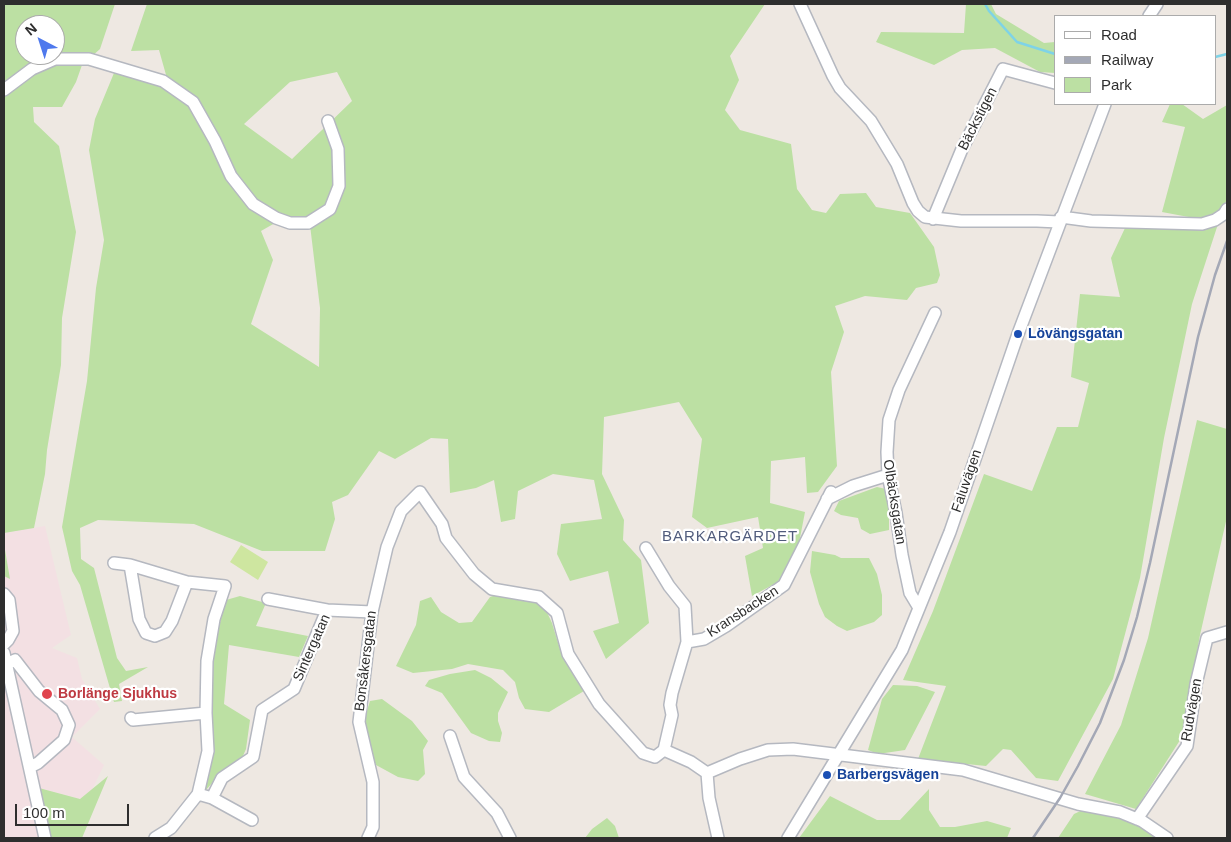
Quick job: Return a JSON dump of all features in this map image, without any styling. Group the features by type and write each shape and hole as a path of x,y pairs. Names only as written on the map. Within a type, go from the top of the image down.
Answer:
{"street":[{"path":"800,4 840,88 871,121 897,164 913,203 925,217 961,221 1060,220 1202,224 1215,220 1224,214 1227,209"},
{"path":"1150,15 1157,4"},
{"path":"4,90 32,69 55,59 89,59 162,81 193,102 215,141 231,176 253,204 276,218 290,222 308,223 330,209 339,186 338,149 328,121"},
{"name":"Bäckstigen","path":"934,218 962,149 1003,69 1054,83"},
{"name":"Faluvägen","path":"788,838 902,650 950,532 1060,220 1105,105"},
{"name":"Olbäcksgatan","path":"919,608 910,593 888,475 886,452 889,420 899,390 935,313"},
{"name":"Kransbacken","path":"687,642 704,638 726,626 784,585 829,495 876,477 888,475"},
{"name":"Bonsåkersgatan","path":"368,838 373,827 373,782 359,722 372,612 387,547 397,520 401,511 420,492 442,524 446,538 474,574 492,589 539,596 557,613 568,654 599,704 637,747 643,753 655,757 664,750"},
{"path":"646,548 669,586 685,606 687,642 672,693 670,705 672,715 664,750 691,762 707,773"},
{"path":"114,563 130,565 187,582 225,586 214,619 207,661 206,713 208,750 198,794 171,828 155,838"},
{"path":"130,565 139,619 146,633 155,636 165,632 172,621 187,582"},
{"path":"4,594 9,600 13,631 4,644"},
{"path":"268,599 327,610"},
{"name":"Sintergatan","path":"212,798 222,778 253,757 262,710 294,689 327,610 372,612"},
{"name":"Rudvägen","path":"1137,819 1187,746 1196,684 1207,638 1227,632"},
{"path":"30,767 38,763 64,740 69,724 62,710 39,691 15,660 5,659 45,838"},
{"path":"131,718 133,720 206,713"},
{"path":"450,736 464,776 497,813 510,838"},
{"path":"707,773 768,750 793,749 963,770 1078,804 1120,812 1137,819 1167,838"},
{"path":"707,773 709,798 718,838"},
{"path":"198,794 212,798 252,820"}],"shaded area":[{"name":"Borlänge Sjukhus","path":"45,526 71,635 52,648 77,658 82,679 100,709 72,737 104,765 92,790 80,799 39,788 51,838 4,838 4,576 10,578 4,533"}],"green space":[{"path":"4,4 115,4 100,49 82,65 76,82 62,107 33,107 34,122 59,146 76,232 62,318 61,365 47,450 45,474 34,528 4,533"},
{"path":"147,4 765,4 730,56 739,80 725,110 740,130 791,144 797,189 812,210 826,213 840,194 866,193 876,207 910,213 934,247 940,275 937,283 916,288 907,300 865,296 835,306 844,332 831,372 837,466 818,492 807,493 805,457 771,461 770,503 805,512 799,543 778,582 752,596 745,556 763,548 758,517 707,528 692,517 702,439 679,402 604,417 602,474 624,520 623,540 641,560 649,623 606,659 593,631 619,623 608,571 570,581 557,554 561,524 602,519 594,480 553,474 518,491 515,519 501,522 494,480 476,488 450,493 448,439 431,438 395,459 379,451 348,495 332,502 335,519 325,551 262,551 194,524 98,520 80,528 81,559 94,568 117,658 126,671 148,667 119,684 122,701 114,702 80,585 72,571 62,527 87,381 96,288 104,240 89,150 95,119 114,73 170,89 159,50 131,51","holes":["337,72 352,101 292,159 244,124 290,82","275,223 310,225 320,308 319,367 251,324 273,260 261,231"]},
{"path":"966,4 991,4 996,14 1044,43 1054,42 1054,73 1040,72 995,48 962,50 934,65 876,42 881,32 964,33"},
{"path":"1170,105 1183,105 1203,119 1227,105 1227,200 1218,214 1199,219 1162,212 1185,127 1162,122"},
{"path":"1218,224 1192,304 1164,438 1140,578 1113,679 1058,781 1036,778 1011,750 1003,749 986,766 918,759 946,686 903,680 933,611 984,474 1032,491 1057,427 1078,427 1089,383 1071,377 1080,294 1120,297 1111,258 1125,228 1201,229"},
{"path":"1197,420 1227,429 1227,517 1200,635 1182,737 1136,809 1085,794 1121,725 1148,638"},
{"path":"877,487 886,489 889,504 889,530 870,534 861,529 858,518 841,515 834,511 839,501"},
{"path":"4,544 10,579 4,576"},
{"path":"241,545 268,562 258,580 230,562"},
{"path":"812,551 835,555 841,558 869,558 877,574 882,595 882,615 874,622 847,631 825,617 819,604 810,572"},
{"path":"502,593 519,596 545,608 560,649 584,691 549,712 525,709 519,698 515,682 503,670 468,664 452,669 413,673 396,666 416,625 420,601 431,597 441,612 459,623 472,622 490,597"},
{"path":"240,596 266,603 256,626 308,636 299,657 229,645 224,704 250,720 246,749 240,763 219,775 206,790 201,789 210,660 226,600"},
{"path":"475,670 491,678 508,692 498,713 498,721 502,733 500,742 489,741 471,733 442,693 425,686 429,680"},
{"path":"893,685 917,686 935,692 905,750 878,754 868,750 882,699"},
{"path":"382,699 412,721 428,741 423,750 425,774 418,781 398,777 376,765 369,750 364,733 365,717 370,701"},
{"path":"108,776 82,838 51,838 39,788 80,799"},
{"path":"929,789 929,810 940,827 955,827 987,821 1011,828 1007,838 799,838 830,796 877,820 900,820"},
{"path":"1089,807 1138,826 1156,838 1058,838 1074,814"},
{"path":"607,818 615,826 619,838 585,838 592,829"}],"waterway":[{"path":"985,4 1017,42 1054,54"},
{"path":"1216,57 1227,54"}],"railway":[{"path":"1033,838 1060,798 1100,723 1124,660 1150,563 1198,337 1215,275 1227,241"}],"place":[{"name":"Lövängsgatan","path":"1018,334"},
{"name":"Borlänge Sjukhus","path":"47,694"},
{"name":"Barbergsvägen","path":"827,775"}],"district":[{"name":"BARKARGÄRDET","path":"730,537"}]}
